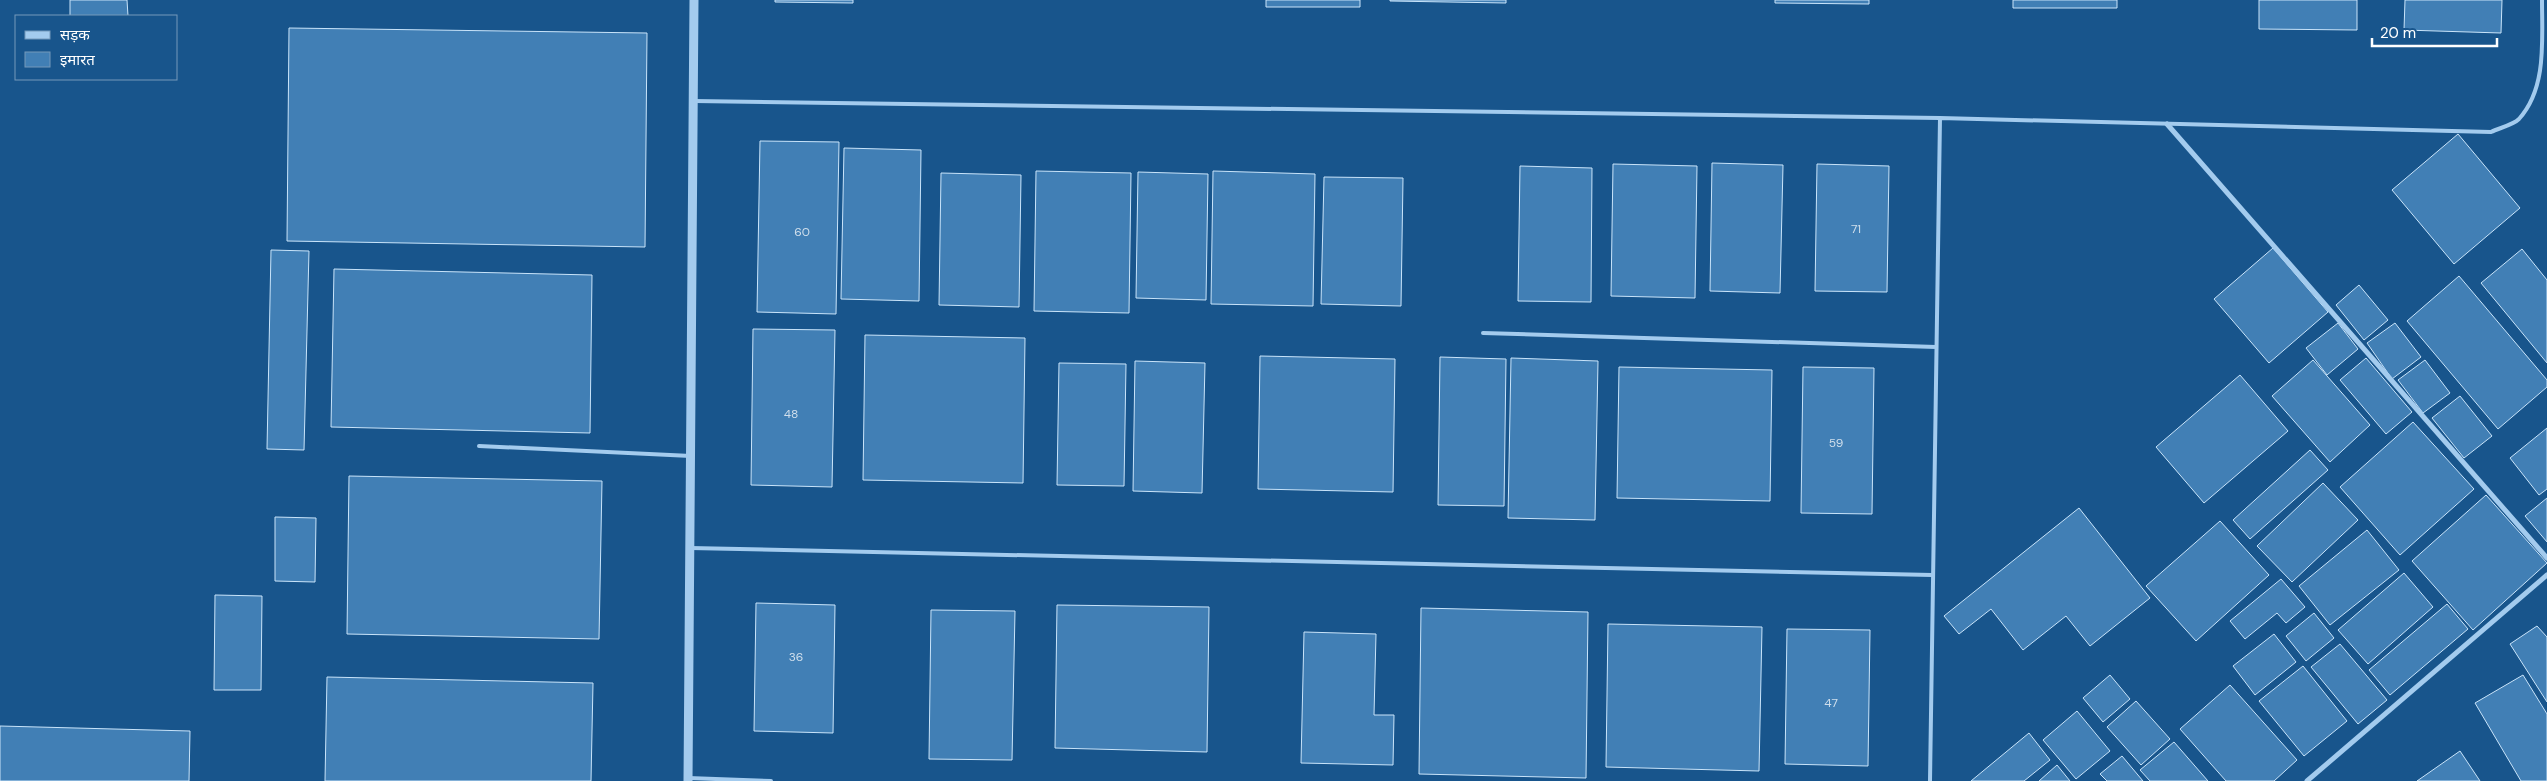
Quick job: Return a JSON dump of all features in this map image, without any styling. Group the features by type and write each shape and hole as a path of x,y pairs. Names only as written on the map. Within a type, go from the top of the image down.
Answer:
{"street":[{"path":"688,780 694,0"},
{"path":"2167,124 2547,558"},
{"path":"2307,781 2547,575"}],"lane":[{"path":"694,101 1940,118 2491,132 2518,120 2535,95 2542,70 2542,0"},
{"path":"1930,781 1940,118"},
{"path":"1483,333 1936,347"},
{"path":"479,446 691,456"},
{"path":"690,548 1932,575"},
{"path":"688,780 771,781"}],"building":[{"path":"70,0 127,0 128,15 70,15"},
{"path":"775,0 853,0 853,3 775,2"},
{"path":"1266,0 1360,0 1360,7 1266,7"},
{"path":"1506,0 1506,3 1390,1"},
{"path":"1775,0 1869,0 1869,4 1775,3"},
{"path":"2013,0 2117,0 2117,8 2013,8"},
{"path":"2259,0 2357,0 2357,30 2259,29"},
{"path":"2405,0 2502,0 2501,33 2404,30"},
{"path":"289,28 647,33 645,247 287,241"},
{"path":"2458,134 2520,208 2454,264 2392,190"},
{"path":"760,141 839,142 836,314 757,312"},
{"path":"844,148 921,150 919,301 841,299"},
{"path":"1712,163 1783,165 1780,293 1710,291"},
{"path":"1613,164 1697,166 1695,298 1611,296"},
{"path":"1817,164 1889,166 1887,292 1815,291"},
{"path":"1520,166 1592,168 1591,302 1518,301"},
{"path":"1036,171 1131,173 1129,313 1034,311"},
{"path":"1213,171 1315,174 1313,306 1211,304"},
{"path":"1138,172 1208,174 1206,300 1136,298"},
{"path":"941,173 1021,175 1019,307 939,305"},
{"path":"1324,177 1403,178 1401,306 1321,304"},
{"path":"2273,248 2328,312 2269,363 2214,299"},
{"path":"2522,249 2547,280 2547,363 2481,283"},
{"path":"271,250 309,251 304,450 267,449"},
{"path":"334,269 592,275 590,433 331,427"},
{"path":"2459,276 2547,380 2547,387 2498,429 2407,321"},
{"path":"2359,285 2388,320 2364,340 2336,305"},
{"path":"2338,323 2358,349 2327,375 2306,348"},
{"path":"2395,323 2421,357 2392,379 2367,343"},
{"path":"753,329 835,330 832,487 751,485"},
{"path":"865,335 1025,338 1023,483 863,480"},
{"path":"1260,356 1395,359 1393,492 1258,489"},
{"path":"1440,357 1506,359 1504,506 1438,505"},
{"path":"1511,358 1598,361 1595,520 1508,518"},
{"path":"2366,358 2412,412 2386,434 2340,380"},
{"path":"2313,360 2370,425 2330,462 2272,396"},
{"path":"2425,360 2450,393 2423,413 2398,380"},
{"path":"1135,361 1205,363 1202,493 1133,491"},
{"path":"1059,363 1126,364 1124,486 1057,485"},
{"path":"1619,367 1772,370 1770,501 1617,498"},
{"path":"1803,367 1874,368 1872,514 1801,513"},
{"path":"2240,375 2288,431 2204,503 2156,447"},
{"path":"2460,396 2492,436 2464,458 2432,418"},
{"path":"2413,422 2474,489 2400,555 2340,487"},
{"path":"2547,428 2547,489 2539,495 2510,458"},
{"path":"2310,450 2328,470 2250,539 2233,520"},
{"path":"349,476 602,481 599,639 347,634"},
{"path":"2323,483 2358,520 2292,582 2257,546"},
{"path":"2486,495 2547,563 2473,630 2412,561"},
{"path":"2547,498 2547,542 2525,516"},
{"path":"2079,508 2150,598 2090,646 2066,616 2023,650 1991,609 1959,634 1944,616"},
{"path":"275,517 316,518 315,582 275,581"},
{"path":"2220,521 2269,575 2196,641 2146,586"},
{"path":"2367,530 2399,570 2330,625 2299,586"},
{"path":"2404,573 2433,607 2368,664 2338,630"},
{"path":"2281,579 2305,607 2286,623 2277,613 2245,639 2230,621"},
{"path":"215,595 262,596 261,690 214,690"},
{"path":"756,603 835,605 833,733 754,731"},
{"path":"2447,604 2468,629 2390,695 2369,670"},
{"path":"1057,605 1209,607 1207,752 1055,748"},
{"path":"1421,608 1588,612 1586,778 1419,774"},
{"path":"931,610 1015,611 1012,760 929,759"},
{"path":"2314,613 2334,638 2306,661 2286,636"},
{"path":"1608,624 1762,627 1759,771 1606,767"},
{"path":"2537,626 2547,637 2547,702 2510,644"},
{"path":"1787,629 1870,630 1868,766 1785,764"},
{"path":"1304,632 1376,634 1374,715 1394,715 1393,765 1301,763"},
{"path":"2274,634 2296,662 2255,695 2233,666"},
{"path":"2340,644 2387,700 2358,724 2311,667"},
{"path":"2303,666 2347,721 2304,756 2259,701"},
{"path":"2110,675 2130,699 2103,722 2083,698"},
{"path":"2523,675 2547,714 2547,781 2521,781 2475,703"},
{"path":"327,677 593,683 591,781 325,781"},
{"path":"2230,685 2297,760 2274,781 2226,781 2180,729"},
{"path":"2136,701 2170,739 2141,765 2107,727"},
{"path":"2077,711 2110,751 2076,779 2043,740"},
{"path":"0,726 190,731 189,781 0,781"},
{"path":"2029,733 2050,760 2024,781 1971,781"},
{"path":"2174,742 2208,781 2150,781 2140,770"},
{"path":"2460,751 2480,781 2417,781"},
{"path":"2122,756 2143,781 2107,781 2100,774"},
{"path":"2057,765 2070,781 2039,781"}]}
